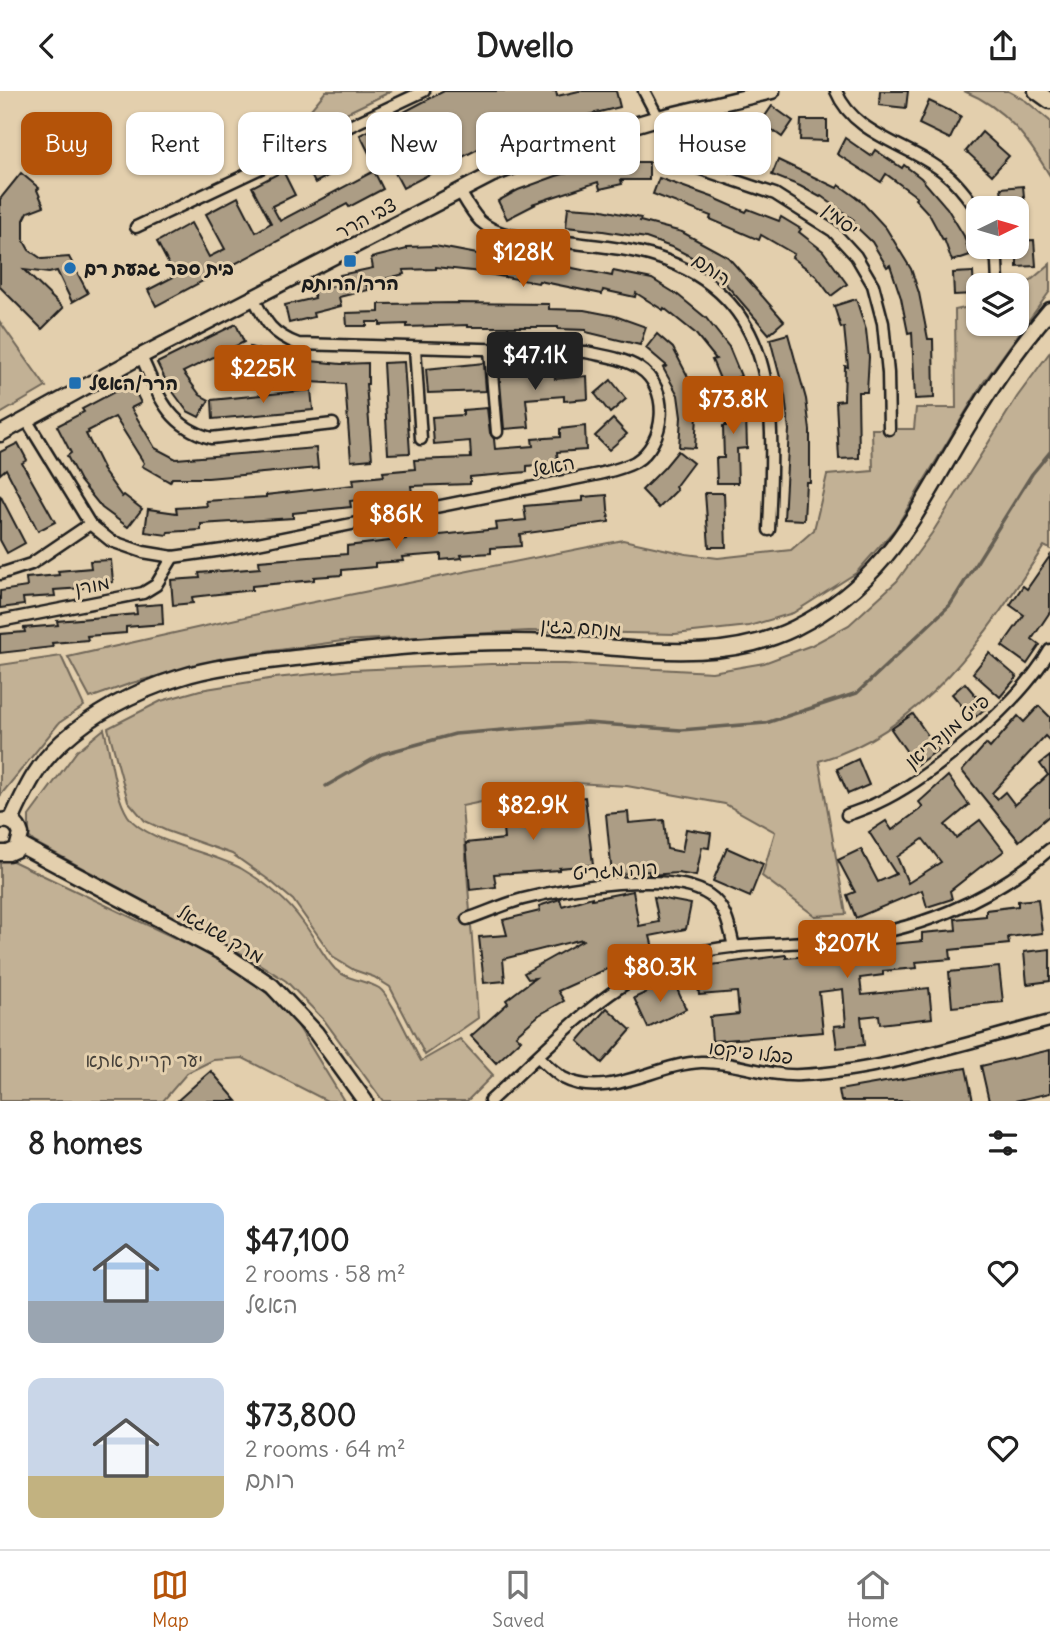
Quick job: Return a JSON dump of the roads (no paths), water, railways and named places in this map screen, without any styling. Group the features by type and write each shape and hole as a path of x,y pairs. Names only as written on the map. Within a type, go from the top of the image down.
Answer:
{"street":[{"path":"136,227 424,91"},
{"name":"יסמין","path":"644,91 655,112"},
{"name":"צבי הרר","path":"683,112 772,91"},
{"path":"836,91 840,101 856,119 873,132 913,152 945,173 966,197"},
{"path":"1036,91 1050,101"},
{"name":"צבי הרר","path":"0,434 141,356 459,190 541,154 654,119"},
{"name":"יסמין","path":"719,175 775,194 834,232 856,255 873,285 883,323 888,373 889,429"},
{"name":"רותם","path":"459,190 480,220 493,230 512,235 620,249 656,258 690,271 714,288 738,313 754,340 765,370 770,403 772,440 769,530"},
{"name":"האשל","path":"27,421 90,524 111,541 143,552 173,557 236,548 599,474 636,461 653,446 659,427 661,406 655,386 641,369 621,360 586,352 298,344 281,337 267,324 254,299"},
{"name":"מנחם בגין","path":"6,821 36,770 63,740 108,708 144,690 183,677 242,665 433,645 550,643 705,652 769,639 795,628 837,604 867,579 890,553 977,410 1016,353 1050,310"},
{"path":"415,348 421,439"},
{"path":"490,350 497,432"},
{"path":"141,356 162,402 178,422 194,433 211,438 333,423"},
{"path":"0,574 30,564 90,524"},
{"name":"מורן","path":"0,621 143,593 156,585 173,557"},
{"name":"פייט מונדריאן","path":"847,815 877,804 910,785 967,742 1014,697 1050,650"},
{"path":"0,853 13,852 20,845 19,828 6,821"},
{"name":"מרק שאגאל","path":"20,845 223,953 272,986 316,1033 365,1101"},
{"path":"490,1101 609,993 648,970 684,956 734,947 835,940 882,933 934,918 981,898 1025,870 1050,849"},
{"name":"רנה מגריט","path":"467,919 520,899 616,883 653,882 688,886 709,895 722,908 734,947"},
{"name":"פבלו פיקסו","path":"538,1057 562,1077 592,1088 620,1085 670,1067 699,1062 796,1076 818,1075 875,1066 1050,1021"}],"waterway":[{"path":"326,786 382,754 455,734 587,723 681,730 766,723 857,693 950,605 1032,474 1050,452"}],"place":[{"name":"הרר/הרותם","path":"350,261"},
{"name":"בית ספר גבעת רם","path":"70,268"},
{"name":"הרר/האשל","path":"75,383"}],"park label":[{"name":"יער קריית אתא","path":"144,1060"}]}
